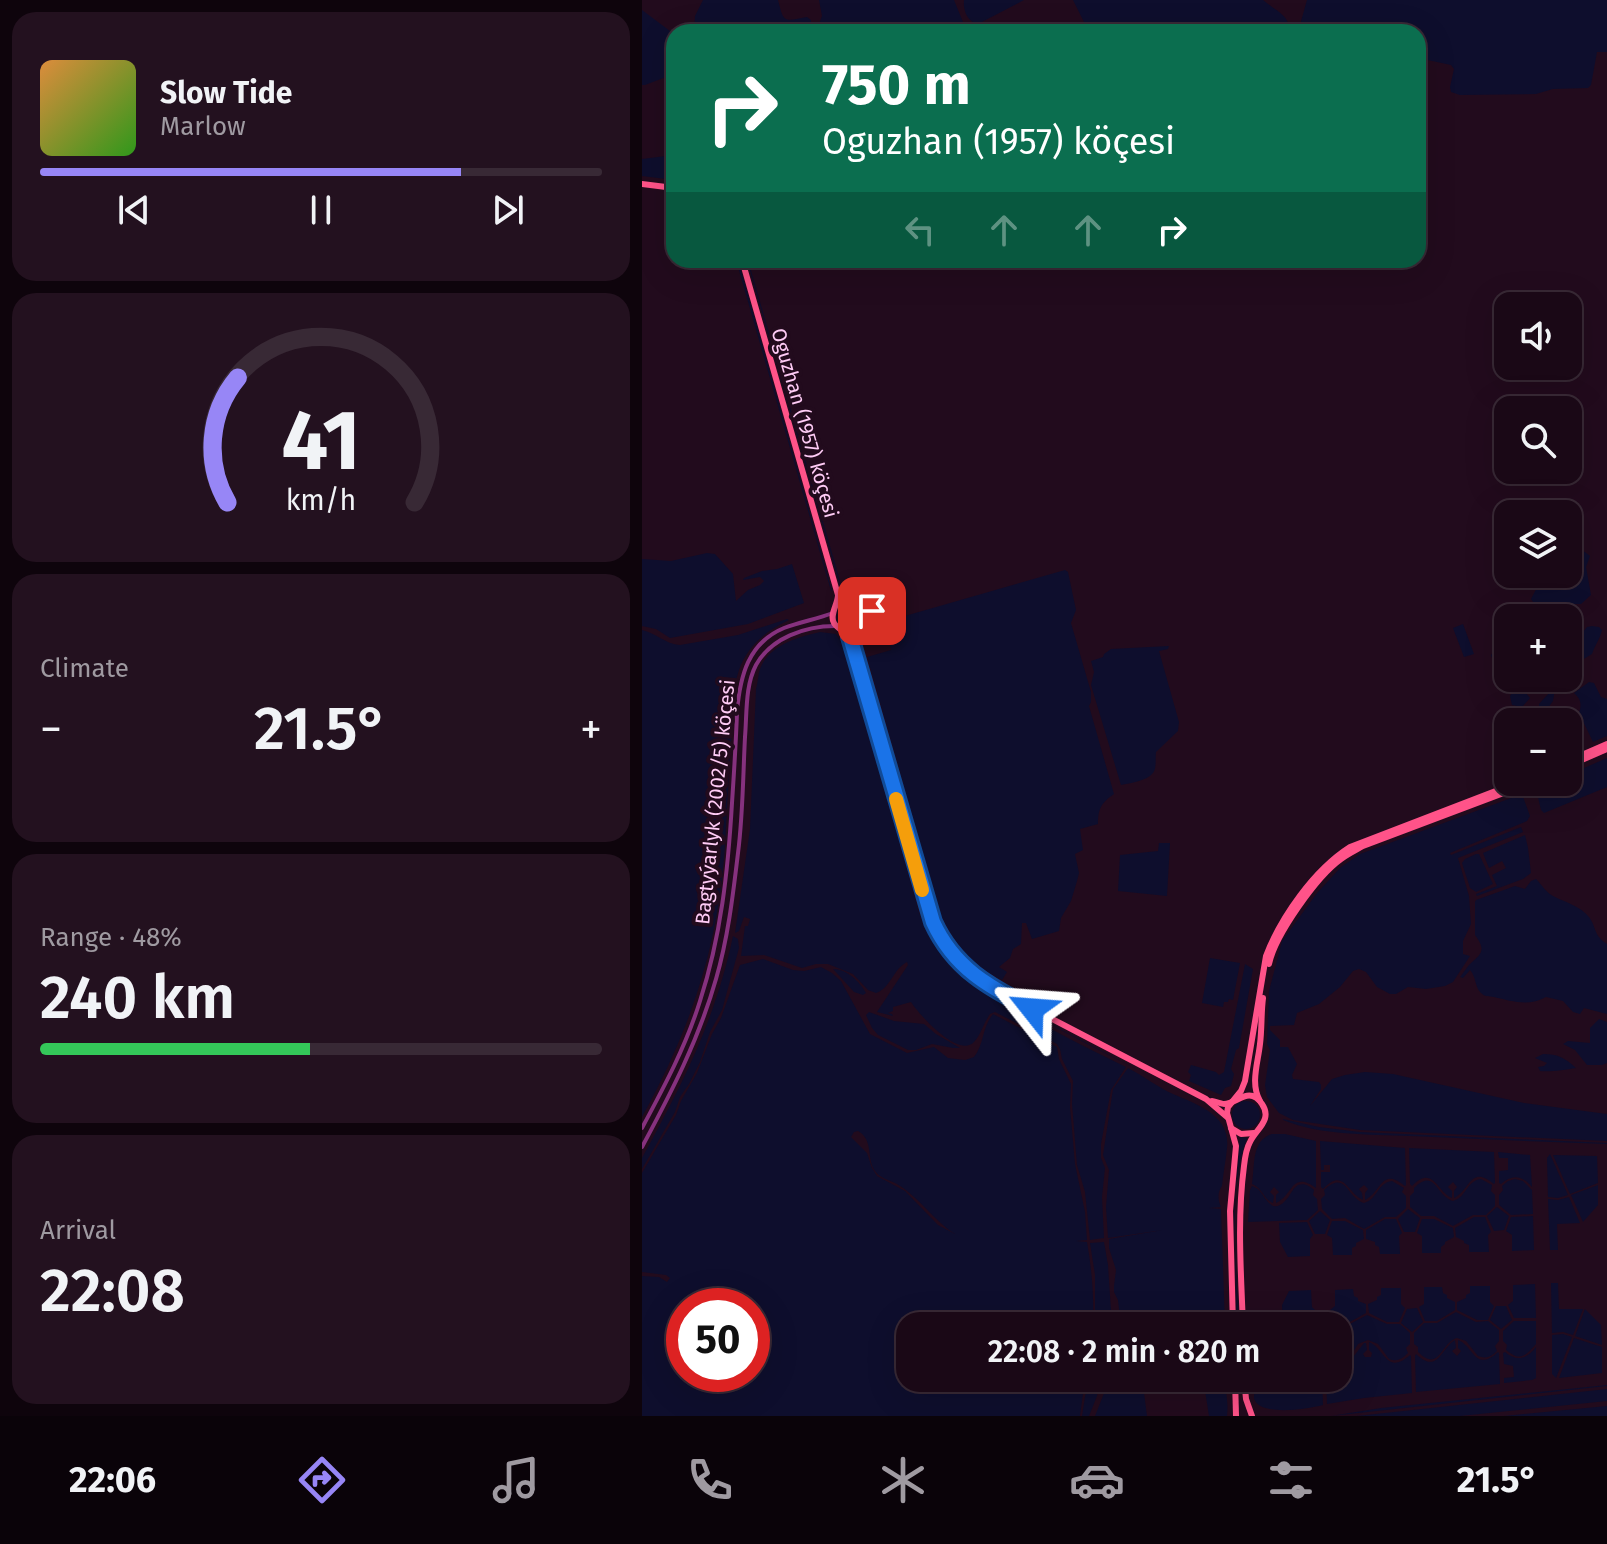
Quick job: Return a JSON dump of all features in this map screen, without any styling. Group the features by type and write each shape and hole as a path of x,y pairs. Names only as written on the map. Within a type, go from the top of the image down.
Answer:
{"main road":[{"path":"642,184 666,187"},
{"name":"Oguzhan (1957) köçesi","path":"744,268 838,595 855,615 850,637 929,913 947,948 983,983 1206,1099 1224,1104 1235,1099"},
{"name":"Oguzhan (1957) köçesi","path":"838,595 833,621 850,637"},
{"path":"834,611 846,606"},
{"path":"855,615 893,606"},
{"path":"839,628 853,624"},
{"path":"1582,758 1607,747"},
{"path":"1233,1312 1230,1219 1236,1146 1227,1117 1228,1107 1246,1076 1266,956 1273,938 1329,862 1350,847 1494,791"},
{"path":"1243,1312 1240,1203 1246,1153 1266,1117 1256,1092 1255,1078 1262,1002 1270,958 1277,940 1317,884 1342,858 1363,846 1496,796"},
{"path":"1235,1099 1248,1096 1260,1101"},
{"name":"Oguzhan (1957) köçesi","path":"1206,1099 1227,1117"},
{"path":"1230,1126 1241,1134 1257,1131"},
{"path":"1235,1392 1236,1416"},
{"path":"1245,1392 1252,1416"}],"street":[{"name":"Bagtyýarlyk (2002/5) köçesi","path":"642,1128 686,1041 713,956 728,866 738,702 744,670 767,638 784,628 834,611"},
{"name":"Bagtyýarlyk (2002/5) köçesi","path":"642,1147 690,1053 722,958 738,851 747,708 754,670 771,647 788,636 814,628 839,628"}],"shaded area":[{"path":"703,0 778,0 786,19 807,17 811,24 694,24"},
{"path":"819,0 954,0 963,24 819,24 822,16"},
{"path":"964,0 1024,0 978,24 966,15"},
{"path":"1073,0 1263,0 1285,17 1288,24 1085,24"},
{"path":"1307,0 1607,0 1607,52 1597,52 1588,88 1553,89 1536,94 1460,95 1451,92 1454,69 1451,65 1426,60 1426,24 1300,24"},
{"path":"642,10 666,28 666,77 642,85"},
{"path":"666,156 666,179 642,176 642,159"},
{"path":"738,268 740,268 831,591"},
{"path":"749,268 842,588 841,589"},
{"path":"1582,550 1590,556 1586,567 1591,595 1581,604 1534,604 1531,599 1537,588 1582,588"},
{"path":"715,554 733,574 736,601 764,581 760,577 744,578 792,564 804,603 748,624 670,638 656,629 642,626 642,559 671,561"},
{"path":"1065,570 1076,610 1071,623 1091,692 1089,706 1114,794 1101,807 1098,824 1080,829 1083,850 1075,854 1079,873 1059,931 1032,939 1026,923 1022,923 1021,944 999,967 1007,972 1002,980 966,954 941,916 867,657 891,650 884,622"},
{"path":"787,619 753,646 737,678 733,700 725,846 709,953 675,1051 642,1117 642,630 680,645 738,635"},
{"path":"1463,624 1474,654 1464,657 1453,628"},
{"path":"1587,627 1602,630 1592,654 1582,660 1582,633"},
{"path":"820,632 836,634 843,644 919,912 940,952 966,980 999,1002 1126,1067 1111,1090 1101,1144 1105,1168 1102,1197 1104,1238 1090,1240 1085,1192 1077,1165 1073,1081 1057,1044 995,1012 990,1014 974,1042 967,1046 949,1040 911,1002 893,1007 893,1011 888,1013 893,1016 877,1012 908,965 907,962 876,993 868,990 853,974 828,964 802,968 764,955 741,956 745,926 748,926 750,919 744,917 739,931 735,933 750,829 759,671 777,648"},
{"path":"856,643 938,919 963,958 983,976 1010,993 987,979 976,971 958,954 943,932 937,920"},
{"path":"847,646 924,911 932,931 958,968 943,951 932,932 923,911"},
{"path":"1169,646 1159,651 1179,722 1178,731 1156,752 1155,768 1150,776 1121,785 1091,685 1094,672 1091,661 1103,657 1111,649"},
{"path":"1589,682 1594,683 1601,697 1607,699 1607,736 1593,742 1574,693 1582,692 1582,687"},
{"path":"1513,692 1525,692 1530,698 1522,707 1512,705 1510,696"},
{"path":"1550,692 1554,692 1548,708 1539,708"},
{"path":"1607,758 1607,787 1544,813 1538,796 1582,796 1582,769"},
{"path":"1517,796 1523,796 1530,816 1527,821 1450,853 1521,827 1523,832 1458,858 1469,896 1471,924 1463,941 1463,954 1470,956 1453,982 1426,989 1408,987 1390,994 1377,987 1366,972 1359,969 1353,971 1340,987 1319,1004 1297,1013 1294,1025 1270,1026 1280,1040 1280,1047 1288,1047 1297,1064 1293,1079 1319,1082 1321,1085 1310,1106 1332,1079 1365,1072 1393,1074 1524,1103 1607,1114 1607,1141 1360,1130 1293,1120 1279,1113 1267,1097 1265,1085 1270,1050 1267,1044 1269,991 1282,941 1317,893 1341,867 1360,854"},
{"path":"1525,835 1531,873 1477,896 1497,886 1492,875 1506,868 1502,861 1489,868 1483,853"},
{"path":"1159,843 1170,843 1167,896 1118,891 1120,855 1158,851"},
{"path":"1479,854 1493,884 1476,892 1470,888 1462,863"},
{"path":"1536,879 1552,896 1585,913 1599,938 1607,944 1607,1014 1584,1008 1580,1014 1573,1012 1563,1001 1546,997 1527,1002 1486,996 1479,991 1470,970 1463,978 1460,977 1482,949 1475,935 1476,900 1515,886 1525,889"},
{"path":"733,936 738,939 739,948 722,1010 675,1112 642,1169 642,1158 684,1077 707,1024"},
{"path":"1210,958 1240,963 1233,1000 1224,1002 1223,1007 1202,1003"},
{"path":"763,959 793,970 821,967 832,973 841,981 870,1034 907,1053 934,1047 948,1058 965,1060 974,1057 993,1014 1057,1047 1071,1084 1075,1164 1087,1240 1076,1241 1087,1242 1093,1312 896,1312 896,1392 1083,1392 1080,1416 642,1416 642,1276 659,1277 667,1282 670,1278 642,1272 642,1173 676,1115 721,1018 740,965","holes":["858,1131 863,1135 877,1173 905,1189 955,1234 938,1225 905,1191 877,1176 867,1153 851,1137"]},
{"path":"1245,964 1253,969 1239,1048 1231,1069 1234,1074 1231,1086 1225,1088 1221,1095 1189,1081 1191,1075 1188,1072 1191,1065 1219,1075 1224,1072"},
{"path":"833,969 852,976 866,993 854,992"},
{"path":"981,986 1138,1070 1006,1001 988,991"},
{"path":"869,1012 894,1021 924,1024 960,1048 932,1044 908,1050 878,1035 866,1015"},
{"path":"1599,1019 1607,1022 1607,1063 1587,1065 1575,1050 1563,1044 1568,1041 1590,1043 1590,1028"},
{"path":"1543,1054 1561,1057 1576,1068 1540,1071 1538,1067 1547,1063 1535,1058"},
{"path":"1128,1068 1210,1112 1223,1127 1227,1148 1219,1194 1221,1207 1209,1208 1221,1209 1225,1312 1119,1312 1114,1292 1116,1270 1109,1239 1163,1230 1108,1238 1106,1207 1109,1170 1103,1155 1113,1089"},
{"path":"1246,1101 1256,1105 1260,1115 1256,1125 1246,1129 1236,1125 1232,1115 1236,1105"},
{"path":"1283,1119 1360,1132 1607,1144 1346,1133 1314,1129"},
{"path":"1272,1134 1316,1141 1316,1188 1308,1183 1297,1183 1276,1203 1279,1192 1274,1187 1270,1192 1274,1196 1273,1203 1252,1184 1257,1148 1265,1137"},
{"path":"1240,1137 1247,1138 1235,1206 1235,1253 1234,1216"},
{"path":"1320,1141 1405,1148 1406,1185 1386,1180 1365,1200 1368,1189 1364,1185 1359,1189 1363,1200 1341,1181 1336,1180 1323,1189 1321,1172 1330,1172 1330,1165 1324,1165 1324,1170 1321,1170"},
{"path":"1409,1148 1494,1152 1495,1183 1475,1178 1454,1198 1457,1187 1453,1182 1448,1187 1452,1198 1430,1179 1419,1180 1412,1186"},
{"path":"1498,1152 1530,1155 1532,1187 1517,1177 1499,1183 1499,1171 1508,1170 1508,1158 1499,1158"},
{"path":"1550,1154 1568,1195 1548,1197 1547,1158"},
{"path":"1553,1155 1597,1156 1598,1183 1570,1194"},
{"path":"1481,1179 1492,1185 1491,1191 1495,1195 1495,1206 1486,1215 1473,1215 1453,1226 1434,1216 1421,1216 1410,1207 1410,1196 1421,1182 1431,1182 1453,1201 1472,1183"},
{"path":"1515,1179 1523,1181 1532,1190 1533,1214 1511,1215 1499,1205 1502,1186"},
{"path":"1392,1181 1404,1188 1402,1192 1406,1196 1406,1208 1396,1217 1385,1217 1364,1229 1345,1218 1332,1219 1322,1209 1324,1190 1331,1184 1342,1184 1364,1203 1383,1185"},
{"path":"1298,1185 1314,1190 1313,1195 1317,1199 1318,1210 1307,1220 1248,1222 1252,1186 1276,1206 1285,1201"},
{"path":"1598,1185 1598,1205 1583,1222 1571,1195"},
{"path":"1569,1197 1580,1223 1557,1224 1558,1250 1550,1250 1548,1199"},
{"path":"1497,1207 1509,1216 1504,1230 1494,1231 1487,1216"},
{"path":"1408,1209 1420,1218 1415,1232 1404,1232 1398,1219"},
{"path":"1320,1211 1330,1220 1325,1234 1315,1234 1309,1221"},
{"path":"1533,1216 1534,1250 1512,1251 1512,1235 1506,1231 1511,1217"},
{"path":"1474,1217 1485,1217 1491,1232 1488,1235 1489,1252 1469,1252 1469,1245 1456,1237 1455,1228"},
{"path":"1385,1219 1396,1219 1402,1233 1399,1236 1400,1254 1380,1254 1375,1242 1366,1239 1366,1230"},
{"path":"1422,1219 1434,1219 1453,1228 1454,1237 1445,1242 1441,1253 1422,1253 1422,1236 1417,1233"},
{"path":"1332,1221 1345,1221 1363,1230 1364,1239 1352,1248 1352,1255 1333,1255 1332,1238 1327,1235"},
{"path":"1307,1222 1313,1235 1310,1239 1310,1256 1288,1257 1280,1242 1279,1223"},
{"path":"1104,1242 1111,1312 1095,1312 1095,1275 1090,1243"},
{"path":"1235,1259 1238,1312 1237,1312"},
{"path":"1551,1283 1558,1283 1559,1309 1583,1309 1573,1335 1552,1333"},
{"path":"1535,1284 1536,1318 1514,1318 1508,1305 1513,1301 1513,1285"},
{"path":"1470,1286 1490,1286 1490,1302 1494,1306 1488,1320 1477,1320 1457,1310 1457,1302 1466,1298"},
{"path":"1424,1287 1442,1287 1447,1298 1455,1302 1455,1310 1437,1321 1425,1321 1419,1307 1424,1304"},
{"path":"1381,1288 1401,1288 1401,1304 1405,1308 1399,1322 1387,1322 1369,1313 1368,1304 1377,1300"},
{"path":"1353,1289 1358,1301 1366,1304 1366,1313 1352,1321 1352,1312 1331,1312 1335,1306 1335,1290"},
{"path":"1311,1290 1314,1312 1282,1312 1282,1305 1289,1291"},
{"path":"1496,1306 1506,1306 1512,1320 1501,1329 1490,1320"},
{"path":"1417,1308 1423,1322 1412,1332 1401,1323 1407,1309"},
{"path":"1585,1309 1601,1325 1602,1345 1575,1336"},
{"path":"1456,1312 1476,1322 1488,1321 1499,1330 1499,1341 1495,1346 1497,1351 1493,1355 1478,1356 1466,1341 1457,1338 1436,1358 1425,1358 1418,1352 1414,1333 1424,1323 1437,1323"},
{"path":"1367,1315 1387,1324 1400,1324 1410,1333 1410,1344 1406,1348 1408,1353 1399,1359 1389,1359 1378,1344 1368,1340 1358,1344 1352,1354 1352,1323"},
{"path":"1514,1321 1536,1321 1536,1344 1519,1357 1506,1350 1507,1345 1503,1341 1503,1331"},
{"path":"1552,1335 1572,1337 1556,1378 1552,1374"},
{"path":"1574,1338 1602,1347 1602,1373 1559,1378"},
{"path":"1455,1340 1456,1348 1452,1351 1457,1356 1461,1351 1458,1340 1479,1359 1490,1358 1498,1352 1500,1384 1416,1392 1416,1354 1423,1360 1434,1361"},
{"path":"1369,1342 1386,1359 1396,1363 1411,1356 1412,1393 1327,1404 1327,1392 1352,1392 1352,1358 1364,1343 1367,1350 1363,1354 1365,1357 1371,1357"},
{"path":"1536,1347 1536,1378 1504,1383 1504,1378 1514,1377 1513,1366 1504,1364 1503,1353 1522,1358"},
{"path":"1607,1386 1331,1416 1381,1408"},
{"path":"1607,1389 1607,1401 1460,1416 1357,1416"},
{"path":"1086,1392 1097,1392 1089,1416 1082,1416"},
{"path":"1104,1392 1144,1392 1147,1416 1095,1416"},
{"path":"1205,1392 1226,1392 1227,1416 1209,1416"},
{"path":"1254,1392 1323,1392 1323,1405 1293,1410 1272,1409 1257,1404"},
{"path":"1607,1406 1607,1416 1504,1416"}],"slow traffic":[{"path":"896,799 922,890"}],"route":[{"path":"872,611 855,615 850,637 933,922 947,948 966,969 983,983 1032,1009"}]}
